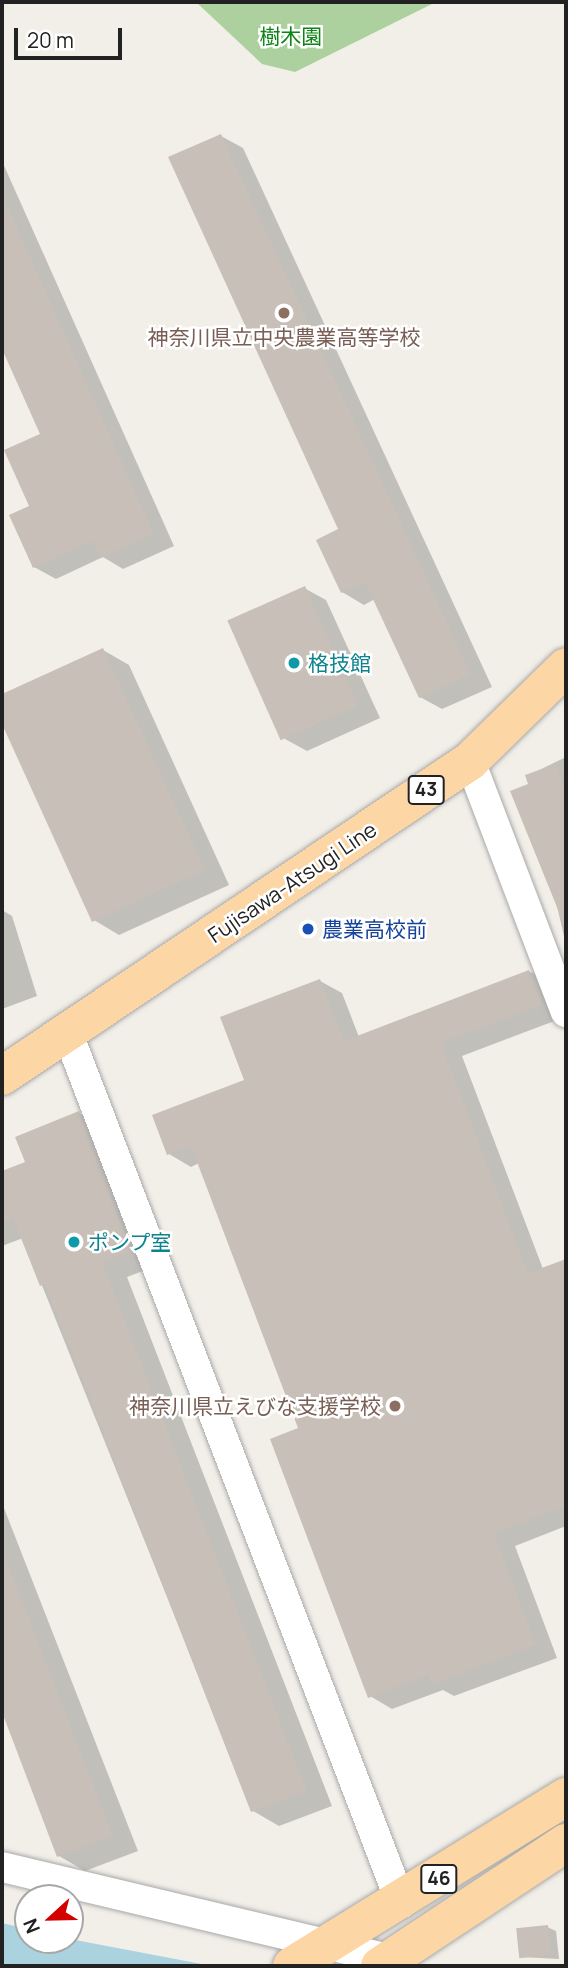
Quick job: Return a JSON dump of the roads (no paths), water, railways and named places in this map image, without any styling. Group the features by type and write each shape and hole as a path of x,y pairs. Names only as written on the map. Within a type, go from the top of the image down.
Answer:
{"main road":[{"name":"Fujisawa-Atsugi Line","path":"2,1076 470,761 566,667"},
{"name":"46","path":"309,1956 401,1903 566,1797"},
{"name":"46","path":"386,1963 566,1843"}],"street":[{"path":"470,761 566,1012"},
{"path":"68,1034 401,1903"},
{"path":"2,1867 309,1956 386,1963"}],"water":[{"path":"2,1923 14,1926 14,1954 84,1954 84,1942 207,1965 2,1966"}],"place":[{"name":"神奈川県立中央農業高等学校","path":"284,313"},
{"name":"格技館","path":"294,663"},
{"name":"農業高校前","path":"308,929"},
{"name":"ポンプ室","path":"74,1242"},
{"name":"神奈川県立えびな支援学校","path":"395,1406"}],"park label":[{"name":"樹木園","path":"291,36"}]}
